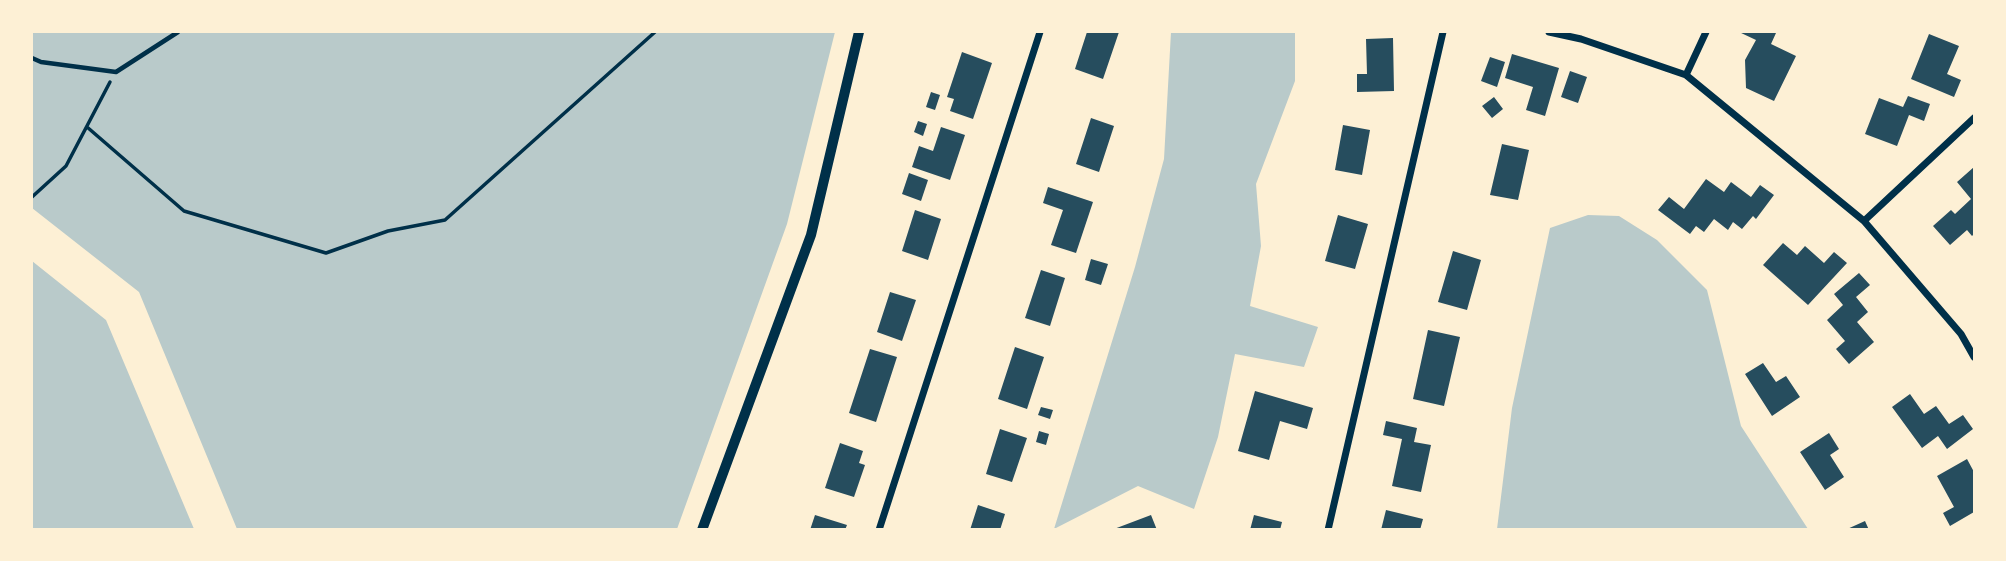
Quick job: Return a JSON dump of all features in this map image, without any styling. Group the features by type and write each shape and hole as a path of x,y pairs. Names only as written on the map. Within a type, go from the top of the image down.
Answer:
{"street":[{"path":"702,530 811,236 859,32"},
{"path":"879,530 1040,32"},
{"path":"1328,530 1443,32"},
{"path":"1549,32 1581,39 1686,75 1864,221 1961,334 1975,357"},
{"path":"1686,75 1706,32"},
{"path":"1864,221 1975,118"}],"lane":[{"path":"32,58 41,62 116,72 177,32"}],"path":[{"path":"87,127 184,211 326,253 388,230 445,220 655,32"},
{"path":"32,197 66,166 116,72"}],"shaded area":[{"path":"32,32 835,32 787,224 677,529 237,529 139,292 32,208"},
{"path":"1171,32 1295,32 1295,81 1256,184 1261,246 1250,306 1318,327 1304,367 1235,354 1218,437 1194,509 1138,486 1054,529 1135,267 1164,159"},
{"path":"1588,215 1619,216 1657,240 1707,290 1741,426 1808,529 1497,529 1512,408 1550,228"},
{"path":"32,261 106,320 194,529 32,529"}],"building":[{"path":"1087,32 1119,32 1103,79 1075,69"},
{"path":"1739,32 1776,33 1771,44 1796,56 1774,101 1746,88 1745,60 1756,40"},
{"path":"1929,34 1959,46 1947,74 1961,80 1954,97 1911,79"},
{"path":"1393,38 1394,91 1357,92 1357,74 1367,74 1366,39"},
{"path":"962,52 992,63 973,119 950,111 954,99 947,97"},
{"path":"1512,54 1559,68 1545,116 1526,110 1533,87 1505,78"},
{"path":"1490,57 1505,62 1497,87 1481,81"},
{"path":"1570,71 1587,77 1578,103 1561,97"},
{"path":"931,92 940,95 935,110 926,107"},
{"path":"1908,96 1930,104 1924,121 1909,115 1897,146 1865,134 1879,98 1903,107"},
{"path":"1494,97 1503,109 1492,118 1482,106"},
{"path":"1091,118 1114,126 1099,172 1076,164"},
{"path":"918,121 927,124 923,136 914,132"},
{"path":"1343,125 1370,130 1362,175 1335,170"},
{"path":"941,127 965,135 950,180 912,167 919,146 933,151"},
{"path":"1502,144 1529,150 1518,200 1490,195"},
{"path":"1974,167 1974,234 1972,236 1967,230 1950,245 1933,226 1951,210 1955,214 1971,199 1957,182"},
{"path":"909,173 928,180 921,201 902,194"},
{"path":"1706,179 1724,192 1731,182 1751,197 1760,185 1774,195 1756,219 1753,216 1742,229 1733,222 1728,230 1714,219 1704,232 1696,226 1690,234 1658,210 1669,197 1684,209"},
{"path":"1048,187 1093,202 1076,253 1051,245 1063,210 1043,203"},
{"path":"915,210 941,219 928,260 902,251"},
{"path":"1338,215 1368,224 1355,269 1325,261"},
{"path":"1783,243 1797,255 1805,246 1824,263 1834,252 1847,263 1808,305 1763,265"},
{"path":"1453,251 1481,260 1467,310 1438,302"},
{"path":"1091,259 1108,264 1101,285 1085,280"},
{"path":"1041,270 1065,278 1050,326 1025,318"},
{"path":"1859,273 1870,285 1856,297 1868,312 1857,322 1874,342 1849,364 1836,349 1845,341 1827,320 1843,305 1834,294"},
{"path":"890,292 916,300 902,341 877,332"},
{"path":"1428,330 1460,337 1444,406 1413,399"},
{"path":"1015,347 1044,357 1027,409 998,399"},
{"path":"870,349 897,357 876,422 849,413"},
{"path":"1763,363 1776,382 1786,376 1800,397 1772,416 1745,374"},
{"path":"1255,391 1313,408 1307,429 1280,421 1269,460 1238,451"},
{"path":"1910,394 1924,414 1936,406 1949,424 1963,415 1973,429 1947,449 1938,436 1922,448 1892,407"},
{"path":"1041,407 1053,410 1050,419 1038,415"},
{"path":"1386,421 1417,428 1414,442 1431,445 1421,492 1392,486 1402,439 1383,435"},
{"path":"1000,429 1027,438 1012,482 986,474"},
{"path":"1039,431 1049,434 1046,445 1036,442"},
{"path":"1829,433 1839,449 1830,455 1844,477 1825,490 1800,452"},
{"path":"840,443 863,451 859,463 865,465 854,497 825,488"},
{"path":"1967,459 1974,472 1974,512 1950,526 1943,513 1954,507 1937,476"},
{"path":"978,505 1005,514 1000,530 970,530"},
{"path":"1386,510 1423,519 1420,530 1381,530"},
{"path":"815,515 847,525 845,530 810,530"},
{"path":"1151,515 1157,530 1114,530 1114,529"},
{"path":"1254,515 1282,522 1280,530 1250,530"},
{"path":"1865,521 1869,530 1845,530"}]}
